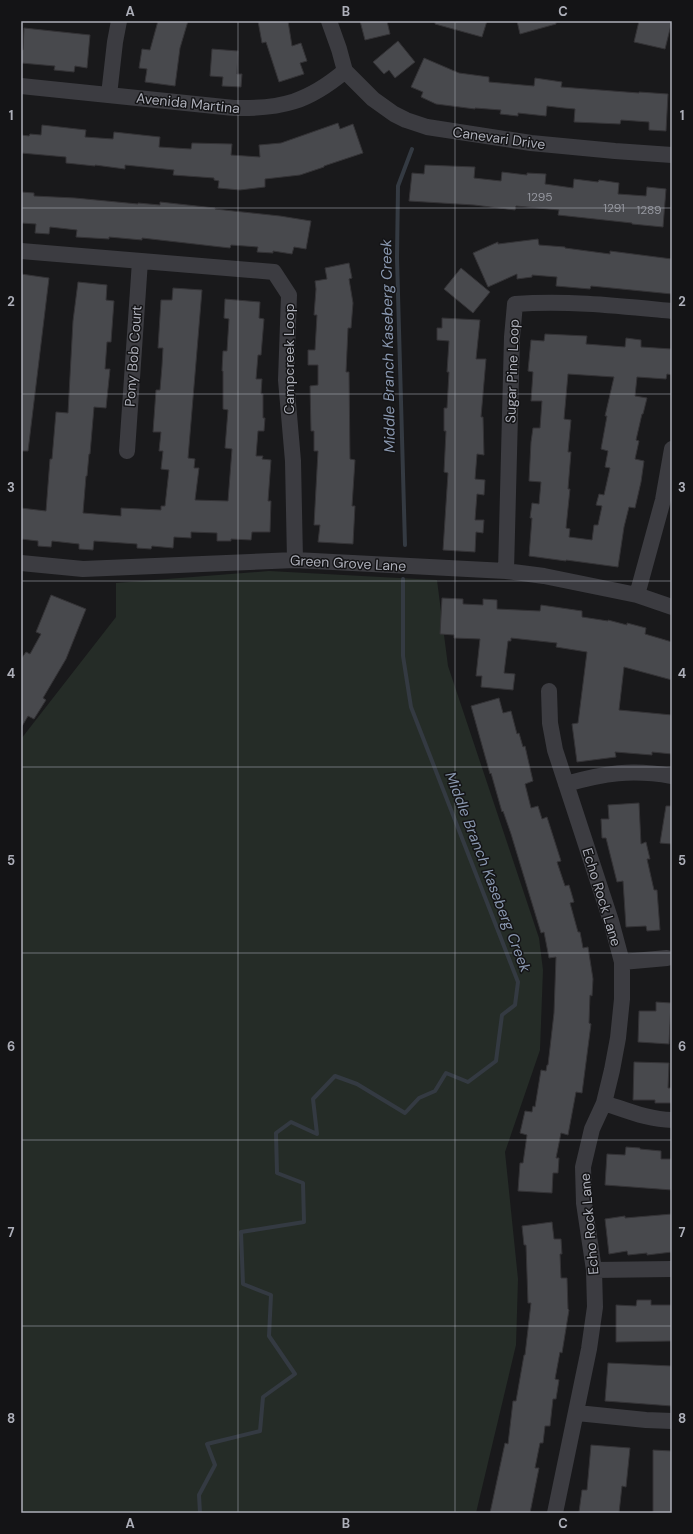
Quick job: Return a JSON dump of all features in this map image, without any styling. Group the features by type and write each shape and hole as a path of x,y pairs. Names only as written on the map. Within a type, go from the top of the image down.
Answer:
{"street":[{"path":"109,95 114,48 119,21"},
{"path":"328,21 339,49 345,70"},
{"name":"Avenida Martina","path":"21,86 234,108 274,107 292,103 308,96 330,84 345,70"},
{"name":"Canevari Drive","path":"345,70 373,99 394,114 427,127 531,143 672,155"},
{"name":"Campcreek Loop","path":"21,250 274,272 289,295 286,380 292,461 295,560"},
{"name":"Pony Bob Court","path":"127,451 140,261"},
{"name":"Sugar Pine Loop","path":"506,571 512,337 515,304 544,302 615,305 672,311"},
{"path":"637,595 663,500 672,450"},
{"name":"Green Grove Lane","path":"22,568 120,568 295,560 506,571 544,576 637,595 672,607"},
{"name":"Echo Rock Lane","path":"549,691 550,723 555,750 611,921 622,962 622,999 618,1038 604,1103 592,1129 583,1167 584,1203 594,1270 594,1314 590,1349 555,1513"},
{"path":"566,784 598,775 626,772 655,773 672,776"},
{"path":"622,962 667,958"},
{"path":"604,1103 637,1114 664,1120 672,1120"},
{"path":"594,1270 672,1269"},
{"path":"577,1413 672,1421"}],"shaded area":[{"path":"269,571 437,580 448,666 539,938 543,970 540,1050 505,1152 518,1279 516,1345 476,1513 21,1513 21,739 116,617 116,583"}],"building":[{"path":"158,21 188,21 180,48 175,86 145,82 147,69 139,68 142,49 150,50"},
{"path":"258,21 288,21 292,46 301,43 307,61 300,63 304,74 279,82 266,42 262,43"},
{"path":"360,21 387,21 390,34 365,40"},
{"path":"435,21 487,21 482,37 435,24"},
{"path":"517,21 556,21 556,24 520,34"},
{"path":"639,21 672,21 665,49 634,42"},
{"path":"24,28 90,35 87,68 75,66 74,72 54,70 55,66 21,63"},
{"path":"398,41 415,62 395,78 389,70 384,74 373,62"},
{"path":"212,49 238,51 237,74 242,74 241,87 222,86 223,77 210,76"},
{"path":"424,58 459,73 489,77 489,82 534,86 535,78 562,82 561,87 668,94 666,131 649,130 649,122 621,120 620,124 574,122 575,109 547,106 546,116 518,113 518,116 500,114 501,110 475,109 436,104 421,97 423,92 411,87"},
{"path":"338,123 340,129 353,124 363,153 300,175 265,179 265,187 240,190 218,188 219,181 214,180 214,178 173,175 174,170 125,165 125,169 66,163 66,157 21,153 21,135 41,135 42,125 86,130 85,137 113,139 114,132 160,137 159,147 191,149 192,143 232,144 231,155 260,157 259,145 281,143"},
{"path":"425,165 475,167 474,178 501,181 502,172 527,175 527,173 546,174 545,184 573,188 574,179 598,182 599,180 619,183 618,194 646,196 647,187 666,189 663,227 558,215 559,210 516,206 515,210 474,205 409,201 412,173 424,174"},
{"path":"21,192 34,193 34,196 138,204 160,205 160,202 311,221 306,249 294,247 292,254 273,251 273,253 257,252 258,247 231,245 230,248 142,238 142,240 109,237 109,239 76,237 77,230 50,227 49,234 35,233 36,224 21,223"},
{"path":"538,239 539,245 565,247 610,254 610,251 672,259 672,294 591,286 590,289 556,286 557,277 532,275 532,277 517,279 517,274 488,287 473,253 498,242 498,244"},
{"path":"349,263 352,278 349,279 353,303 351,328 348,328 346,372 349,372 350,459 355,460 352,506 355,506 353,544 318,542 320,525 314,525 318,451 314,451 314,431 311,431 310,386 318,385 318,365 308,365 308,350 315,350 317,315 314,315 316,289 315,281 327,279 325,268"},
{"path":"461,268 490,292 473,313 444,289"},
{"path":"21,274 49,278 28,451 21,451"},
{"path":"78,282 107,285 106,300 114,301 111,342 107,342 105,369 110,369 106,408 94,407 83,513 121,516 121,508 161,510 161,506 165,506 169,470 161,469 163,451 159,451 161,432 153,432 156,390 160,390 162,366 163,348 158,348 161,300 172,300 173,288 202,290 188,458 195,459 194,468 199,468 195,500 228,501 232,449 225,448 228,410 223,409 223,351 227,351 229,319 224,318 225,299 260,302 259,318 264,319 261,355 258,355 256,379 262,379 261,394 263,394 263,418 265,418 264,431 258,431 256,456 263,456 262,459 271,460 268,501 271,501 270,532 252,532 251,540 231,539 231,541 217,541 217,533 191,532 191,538 174,537 173,548 152,546 151,549 137,548 137,544 94,541 93,550 79,549 79,544 52,541 51,547 38,546 38,541 21,539 21,508 46,511 50,459 52,459 56,412 68,413 73,321"},
{"path":"442,318 480,320 476,359 486,359 481,417 483,417 484,455 477,454 475,479 485,480 484,495 477,494 475,520 484,520 483,533 476,532 475,552 443,550 448,473 444,472 446,431 444,431 444,408 447,408 449,341 437,340 437,328 442,328"},
{"path":"545,334 587,336 586,344 625,347 626,338 641,340 641,347 672,349 672,375 667,374 666,379 637,377 635,396 647,398 636,440 639,441 635,459 644,461 635,508 629,507 624,527 618,567 529,556 532,503 539,504 541,482 529,481 531,442 533,428 540,428 542,401 531,401 533,372 528,371 531,340 544,341","holes":["568,374 614,377 605,416 607,416 601,449 608,451 605,467 610,468 604,495 599,494 596,505 602,506 598,525 594,525 592,540 569,537 570,529 566,528 570,489 568,489 571,452 568,452 571,420 564,419"]},
{"path":"51,595 86,609 66,659 43,698 46,700 34,719 28,716 21,728 21,659 26,652 30,654 41,634 36,632"},
{"path":"442,598 463,599 463,604 483,605 483,599 497,600 497,609 540,611 541,605 582,611 582,617 608,620 627,625 627,623 646,628 645,634 672,642 672,680 624,667 619,710 672,715 672,754 652,752 652,755 615,752 616,757 577,762 572,724 578,723 587,652 556,647 557,643 511,638 511,641 508,641 504,673 515,674 513,690 481,687 482,676 476,676 480,639 454,638 454,635 440,634"},
{"path":"499,698 503,713 511,711 517,734 519,733 523,747 525,746 533,781 525,784 531,808 538,806 542,819 547,817 561,861 557,862 565,886 569,885 574,902 570,903 578,932 580,932 583,948 588,947 593,979 592,996 590,995 589,1023 591,1024 582,1093 576,1092 568,1135 561,1133 556,1158 559,1158 558,1173 553,1173 552,1193 518,1191 520,1163 523,1163 527,1135 520,1133 525,1111 532,1112 533,1106 535,1107 541,1070 546,1071 548,1065 554,1013 556,957 549,958 544,932 541,933 511,834 503,811 502,812 491,773 490,774 471,706"},
{"path":"639,803 641,844 646,842 650,859 647,859 654,890 657,890 660,930 647,931 646,926 626,927 623,881 617,882 606,838 602,838 601,819 609,819 608,805"},
{"path":"666,806 672,806 672,844 660,843"},
{"path":"656,1002 671,1003 669,1044 638,1042 639,1011 656,1011"},
{"path":"634,1062 669,1063 668,1088 672,1088 672,1103 655,1103 655,1100 633,1100"},
{"path":"626,1147 661,1151 661,1159 672,1159 672,1190 605,1185 607,1154 625,1155"},
{"path":"672,1214 672,1252 647,1255 647,1253 628,1255 627,1251 609,1254 605,1219 625,1216 625,1218"},
{"path":"552,1222 554,1239 561,1239 561,1278 567,1278 569,1310 562,1353 560,1352 555,1379 559,1380 556,1399 553,1399 550,1426 545,1426 543,1443 540,1443 535,1468 539,1468 530,1513 490,1513 505,1443 508,1444 513,1401 516,1401 525,1355 531,1303 528,1303 526,1245 524,1245 522,1226"},
{"path":"637,1300 651,1300 651,1305 672,1305 672,1341 616,1342 616,1305 636,1306"},
{"path":"608,1363 672,1366 672,1406 605,1401"},
{"path":"591,1445 630,1448 626,1487 622,1486 619,1513 579,1512 582,1490 587,1490"},
{"path":"653,1450 672,1451 672,1513 653,1513"}],"waterway":[{"name":"Middle Branch Kaseberg Creek","path":"405,545 397,258 398,186 412,149"},
{"name":"Middle Branch Kaseberg Creek","path":"200,1513 199,1495 215,1465 207,1444 260,1431 263,1397 295,1374 269,1336 271,1295 243,1284 241,1232 304,1222 303,1183 277,1173 276,1133 291,1122 317,1134 313,1099 335,1076 357,1084 405,1113 419,1098 435,1091 446,1073 468,1082 496,1061 502,1015 515,1005 518,982 411,707 403,656 403,579"}]}
